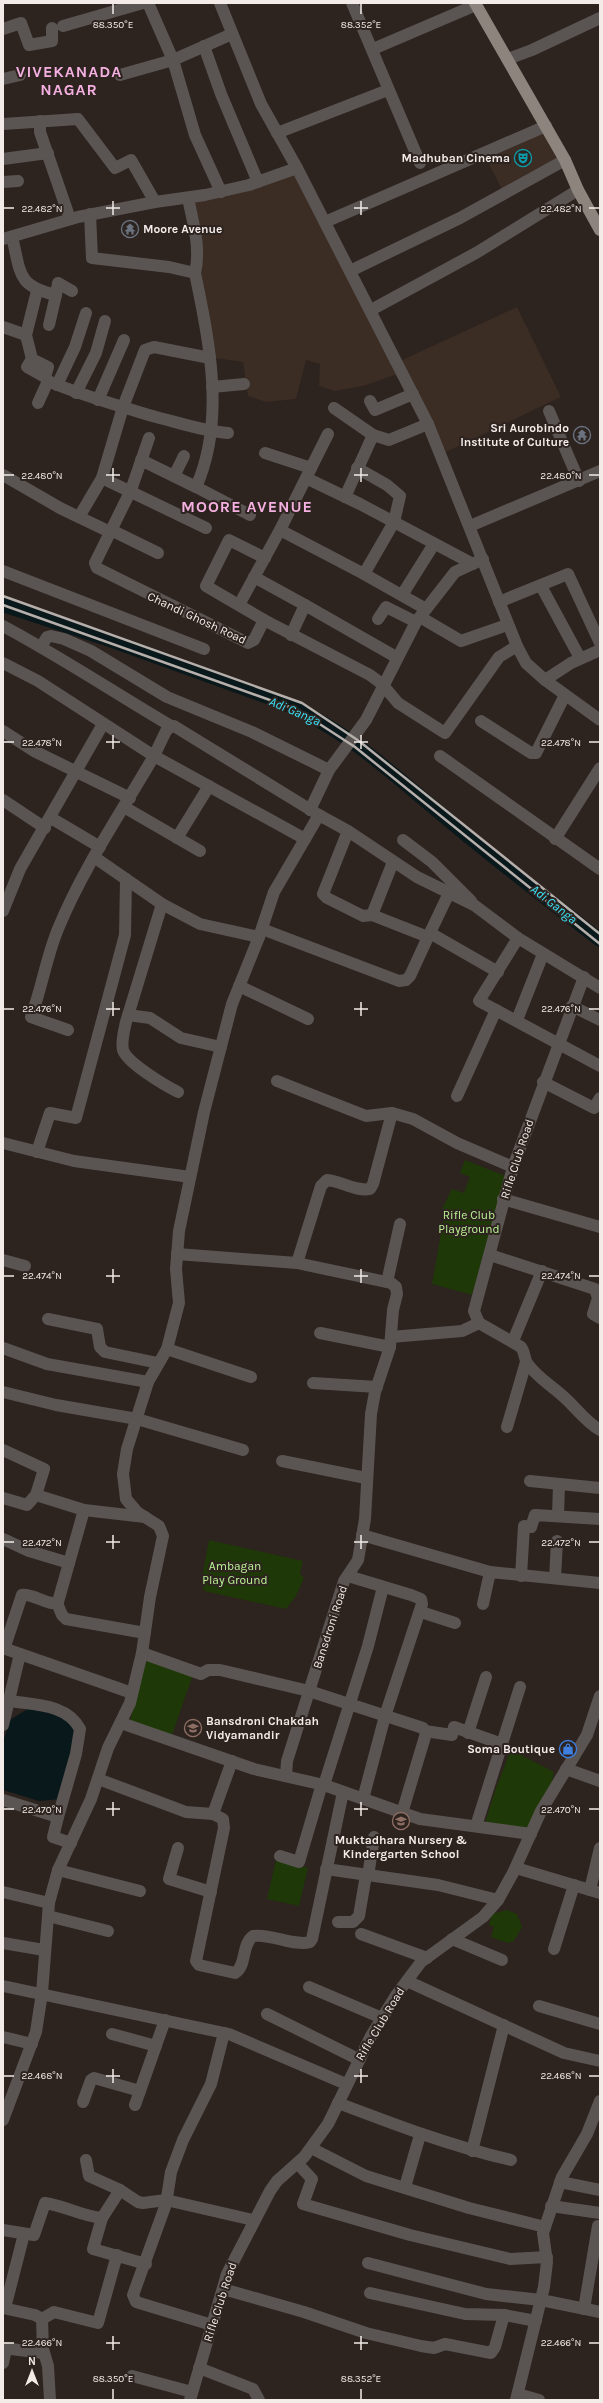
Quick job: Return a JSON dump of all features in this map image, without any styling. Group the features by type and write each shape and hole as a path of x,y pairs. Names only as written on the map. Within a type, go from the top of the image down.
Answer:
{"main road":[{"path":"475,4 515,69 565,160 578,190 600,230"}],"street":[{"path":"3,29 21,24 29,44 52,41 58,27 143,3"},
{"path":"148,3 173,60 195,135 221,192"},
{"path":"220,3 261,104 297,168 428,424 470,526 478,561 499,602 507,625 526,663 545,680 600,720"},
{"path":"352,3 420,163"},
{"path":"372,49 475,4"},
{"path":"508,59 532,50 600,18"},
{"path":"120,75 173,60 232,34"},
{"path":"204,46 221,94 258,182"},
{"path":"515,69 532,50"},
{"path":"3,79 20,74"},
{"path":"277,133 388,90"},
{"path":"3,124 78,119 115,168 131,160 155,202"},
{"path":"40,121 40,132 70,219"},
{"path":"325,222 546,126"},
{"path":"3,158 48,153"},
{"path":"350,271 460,218 565,160"},
{"path":"56,295 37,291 25,281 5,238 90,214 221,192 258,182 297,168"},
{"path":"3,182 18,181"},
{"path":"371,310 476,253 578,190"},
{"path":"188,198 196,240 198,260 195,273 210,358 212,387 210,432 206,459 196,487"},
{"path":"90,214 92,258 169,267 195,273"},
{"path":"49,325 58,283 72,290"},
{"path":"37,291 26,335 32,358 48,367 50,381"},
{"path":"38,403 50,381 75,347 86,313"},
{"path":"76,394 96,353 105,321"},
{"path":"3,327 26,335"},
{"path":"98,400 124,340"},
{"path":"79,517 102,478 123,408 145,350 149,347 210,358"},
{"path":"50,381 76,394 123,408 210,432 228,433"},
{"path":"212,387 244,384"},
{"path":"370,401 374,410 413,394"},
{"path":"334,408 373,435 389,440 428,424"},
{"path":"549,411 579,481"},
{"path":"239,605 280,530 328,434"},
{"path":"344,497 373,435"},
{"path":"110,531 131,490 149,438"},
{"path":"265,453 308,473 344,497 434,544 478,561"},
{"path":"174,476 184,456"},
{"path":"142,460 250,515"},
{"path":"357,468 386,485 400,496 394,522 364,574"},
{"path":"470,526 600,471"},
{"path":"3,475 79,517 158,553"},
{"path":"102,478 131,490 206,528"},
{"path":"280,530 402,595 421,616"},
{"name":"Chandi Ghosh Road","path":"110,531 96,563 97,568 248,643 254,640 264,620"},
{"path":"265,558 229,540 206,587 291,635 337,657 382,684 398,704 445,733 499,658 517,646"},
{"path":"402,595 434,544"},
{"path":"3,2120 8,2091 32,2044 36,2032 42,1993 44,1950 49,1903 58,1870 98,1779 108,1748 121,1723 132,1693 142,1653 150,1597 163,1543 159,1526 137,1512 126,1499 123,1488 127,1449 148,1382 167,1349 179,1302 177,1254 179,1231 190,1177 221,1047 238,986 261,933 274,892 305,839 329,770 366,720 396,657 421,616 455,572 478,561"},
{"path":"3,571 204,649"},
{"path":"499,602 541,586 565,574 570,576 600,643"},
{"path":"254,577 396,657"},
{"path":"541,586 580,658"},
{"path":"291,635 305,605"},
{"path":"378,619 386,607 421,616 461,640 507,625"},
{"path":"3,626 41,647 315,813 348,831 394,862 449,893 474,905 518,938 543,954 584,976 600,988"},
{"path":"41,647 47,637 51,636 64,638 91,652 167,697 252,732 329,770"},
{"path":"545,680 580,658 600,650"},
{"path":"3,663 38,681 154,756 305,839"},
{"path":"481,722 531,753 536,753 565,695"},
{"path":"3,911 20,869 48,823 103,724"},
{"path":"68,1030 31,1017 58,928 97,852 154,756 166,731 171,726"},
{"path":"3,731 34,751 76,772 127,802 177,838 200,851"},
{"path":"440,756 600,870"},
{"path":"555,839 600,768"},
{"path":"177,838 209,786"},
{"path":"3,800 48,823 97,852 126,879 162,904 200,924 261,933 399,982 406,980 410,976 449,893"},
{"path":"348,831 324,894 327,898 363,916 372,915 429,935 498,972"},
{"path":"403,840 432,862 463,892 474,905"},
{"path":"372,915 394,862"},
{"path":"37,1152 50,1113 76,1118 125,935 126,879"},
{"path":"162,904 128,1015 122,1038 123,1051 127,1056 168,1087 178,1092"},
{"path":"518,938 479,1002 517,1020 600,1066"},
{"path":"517,1020 543,954"},
{"name":"Rifle Club Road","path":"479,1323 474,1311 513,1167 543,1082 584,976"},
{"path":"238,986 308,1019"},
{"path":"572,1006 600,1020"},
{"path":"457,1096 496,1010"},
{"path":"128,1015 150,1018 180,1038 221,1047"},
{"path":"277,1081 366,1116 392,1113 414,1119 457,1143 513,1167"},
{"path":"543,1082 594,1108 600,1098"},
{"path":"297,1263 321,1186 327,1180 334,1180 365,1190 370,1189 373,1184 392,1113"},
{"path":"3,1143 74,1161 190,1177"},
{"path":"504,1199 600,1227"},
{"path":"177,1254 297,1263 387,1282 400,1224"},
{"path":"490,1255 595,1288 598,1298 593,1314 600,1318"},
{"path":"3,1260 25,1266"},
{"path":"513,1341 542,1271"},
{"name":"Bansdroni Road","path":"286,1776 287,1761 309,1691 348,1576 358,1560 362,1535 371,1414 376,1387 390,1342 397,1294 396,1287 387,1282"},
{"path":"48,1320 97,1328 100,1347 104,1352 158,1363"},
{"path":"320,1333 390,1342 462,1330 479,1323 513,1341 524,1350 526,1362 507,1427"},
{"path":"3,1348 47,1364 148,1382"},
{"path":"167,1349 251,1377"},
{"path":"526,1362 592,1426 600,1430"},
{"path":"313,1383 376,1387"},
{"path":"3,1392 56,1405 137,1419 243,1450"},
{"path":"3,1450 44,1469 36,1495 27,1505 3,1498"},
{"path":"282,1461 366,1478"},
{"path":"530,1481 600,1488"},
{"path":"558,1516 559,1484"},
{"path":"36,1495 84,1510 145,1517"},
{"path":"84,1510 57,1603 62,1614 66,1618 145,1633"},
{"path":"521,1576 524,1526 531,1527 535,1515 600,1519"},
{"path":"362,1535 490,1572 600,1583"},
{"path":"3,1539 29,1551 69,1563"},
{"path":"555,1578 557,1541"},
{"path":"484,1604 490,1572"},
{"path":"348,1576 421,1598 420,1612 385,1716 363,1799"},
{"path":"280,1856 299,1862 368,1646 383,1587"},
{"path":"57,1603 22,1595 4,1648 77,1672 132,1693"},
{"path":"420,1612 455,1623"},
{"path":"142,1653 201,1674 208,1670 220,1670 309,1691 425,1731 452,1735 454,1728 502,1744"},
{"path":"3,1726 20,1654"},
{"path":"468,1733 486,1678"},
{"path":"476,1826 520,1687"},
{"name":"Rifle Club Road","path":"191,2396 233,2260 253,2220 277,2181 298,2164 328,2124 358,2059 382,2018 407,1980 427,1958 482,1917 498,1900 516,1868 541,1811 597,1716 600,1696"},
{"path":"10,1701 43,1706 64,1712 71,1716 80,1729 76,1754 53,1837 71,1843"},
{"path":"121,1723 232,1761 323,1785 402,1813 459,1825 531,1834"},
{"path":"402,1813 425,1731"},
{"path":"212,1814 232,1761"},
{"path":"566,1769 600,1781"},
{"path":"98,1779 186,1812 212,1814 223,1819 224,1828 196,1961 199,1964 235,1972 241,1967 246,1944 253,1936 310,1942 343,1792"},
{"path":"3,1800 58,1817"},
{"path":"338,1922 353,1922 359,1916 374,1837"},
{"path":"178,1848 169,1879 211,1892"},
{"path":"516,1868 595,1891 600,1848"},
{"path":"326,1869 438,1885 498,1900"},
{"path":"58,1870 140,1891"},
{"path":"554,1949 574,1885"},
{"path":"3,1892 49,1903"},
{"path":"48,1916 108,1931"},
{"path":"361,1934 427,1958"},
{"path":"452,1939 502,1960"},
{"path":"3,1943 44,1950"},
{"path":"407,1980 564,2053 600,2061"},
{"path":"3,1986 42,1993 224,2033 346,2084"},
{"path":"309,1988 382,2018"},
{"path":"539,2006 600,2024"},
{"path":"267,2014 358,2059"},
{"path":"135,2105 165,2020"},
{"path":"472,2151 504,2025"},
{"path":"212,2325 136,2302 133,2296 146,2264 166,2200 171,2172 183,2140 211,2084 224,2033"},
{"path":"112,2034 156,2046"},
{"path":"3,2037 32,2044"},
{"path":"83,2102 91,2080 94,2078 140,2091"},
{"path":"539,2400 517,2397 547,2271 544,2238 545,2227 560,2182 568,2165 587,2134 600,2101"},
{"path":"338,2103 420,2135 472,2151 511,2160"},
{"path":"404,2187 420,2135"},
{"path":"311,2148 366,2176 469,2208 545,2227"},
{"path":"86,2160 89,2176 120,2190 134,2200 143,2203 166,2200 253,2220"},
{"path":"298,2164 312,2179 303,2204 410,2235 510,2259 547,2258"},
{"path":"560,2182 600,2190"},
{"path":"120,2190 102,2218 94,2249 146,2264"},
{"path":"3,2230 34,2235 44,2203 63,2206 86,2216 102,2218"},
{"path":"551,2206 600,2213"},
{"path":"584,2309 598,2226 600,2226"},
{"path":"24,2234 4,2308 35,2315 42,2319"},
{"path":"42,2319 54,2312 98,2324 117,2255"},
{"path":"368,2263 486,2294 541,2300 600,2312"},
{"path":"223,2289 297,2310 366,2333 432,2348 445,2344 491,2353 495,2347 504,2315"},
{"path":"370,2293 465,2314 504,2315 536,2321"},
{"path":"42,2319 43,2353 48,2366 50,2400"},
{"path":"3,2363 5,2348 43,2353"},
{"path":"199,2368 253,2389 259,2400"},
{"path":"132,2376 191,2396"}],"shaded area":[{"path":"545,128 562,159 504,194 485,156"},
{"path":"296,169 401,373 363,386 335,391 319,386 320,364 306,360 296,399 266,402 248,396 243,362 214,358 190,199"},
{"path":"517,307 561,397 446,452 400,361"},
{"path":"29,1708 62,1713 77,1725 61,1799 39,1801 3,1790 3,1742 10,1720"}],"green space":[{"name":"Rifle Club Playground","path":"465,1160 508,1177 472,1295 432,1284 445,1211 442,1209 452,1189 464,1193 470,1177 460,1173"},
{"name":"Ambagan Play Ground","path":"209,1540 303,1561 300,1573 304,1578 296,1596 286,1609 204,1591 202,1577"},
{"path":"147,1655 194,1672 172,1735 130,1721"},
{"path":"511,1750 554,1772 552,1782 529,1830 485,1823 496,1788"},
{"path":"276,1860 308,1868 299,1906 267,1899"},
{"path":"507,1910 517,1914 522,1927 514,1941 507,1943 491,1937 494,1927 489,1925 492,1914"}],"waterway":[{"name":"Adi Ganga","path":"3,605 104,638 284,703 308,714 350,740 369,754 484,849 600,940"}],"railway":[{"path":"3,596 302,703 359,741 600,934"},
{"path":"3,605 298,710 355,747 600,944"}],"place":[{"name":"Madhuban Cinema","path":"523,158"},
{"name":"Moore Avenue","path":"130,229"},
{"name":"Sri Aurobindo Institute of Culture","path":"582,435"},
{"name":"Bansdroni Chakdah Vidyamandir","path":"193,1728"},
{"name":"Soma Boutique","path":"568,1749"},
{"name":"Muktadhara Nursery & Kindergarten School","path":"401,1821"}],"district":[{"name":"VIVEKANADA NAGAR","path":"69,80"},
{"name":"MOORE AVENUE","path":"247,506"}]}
